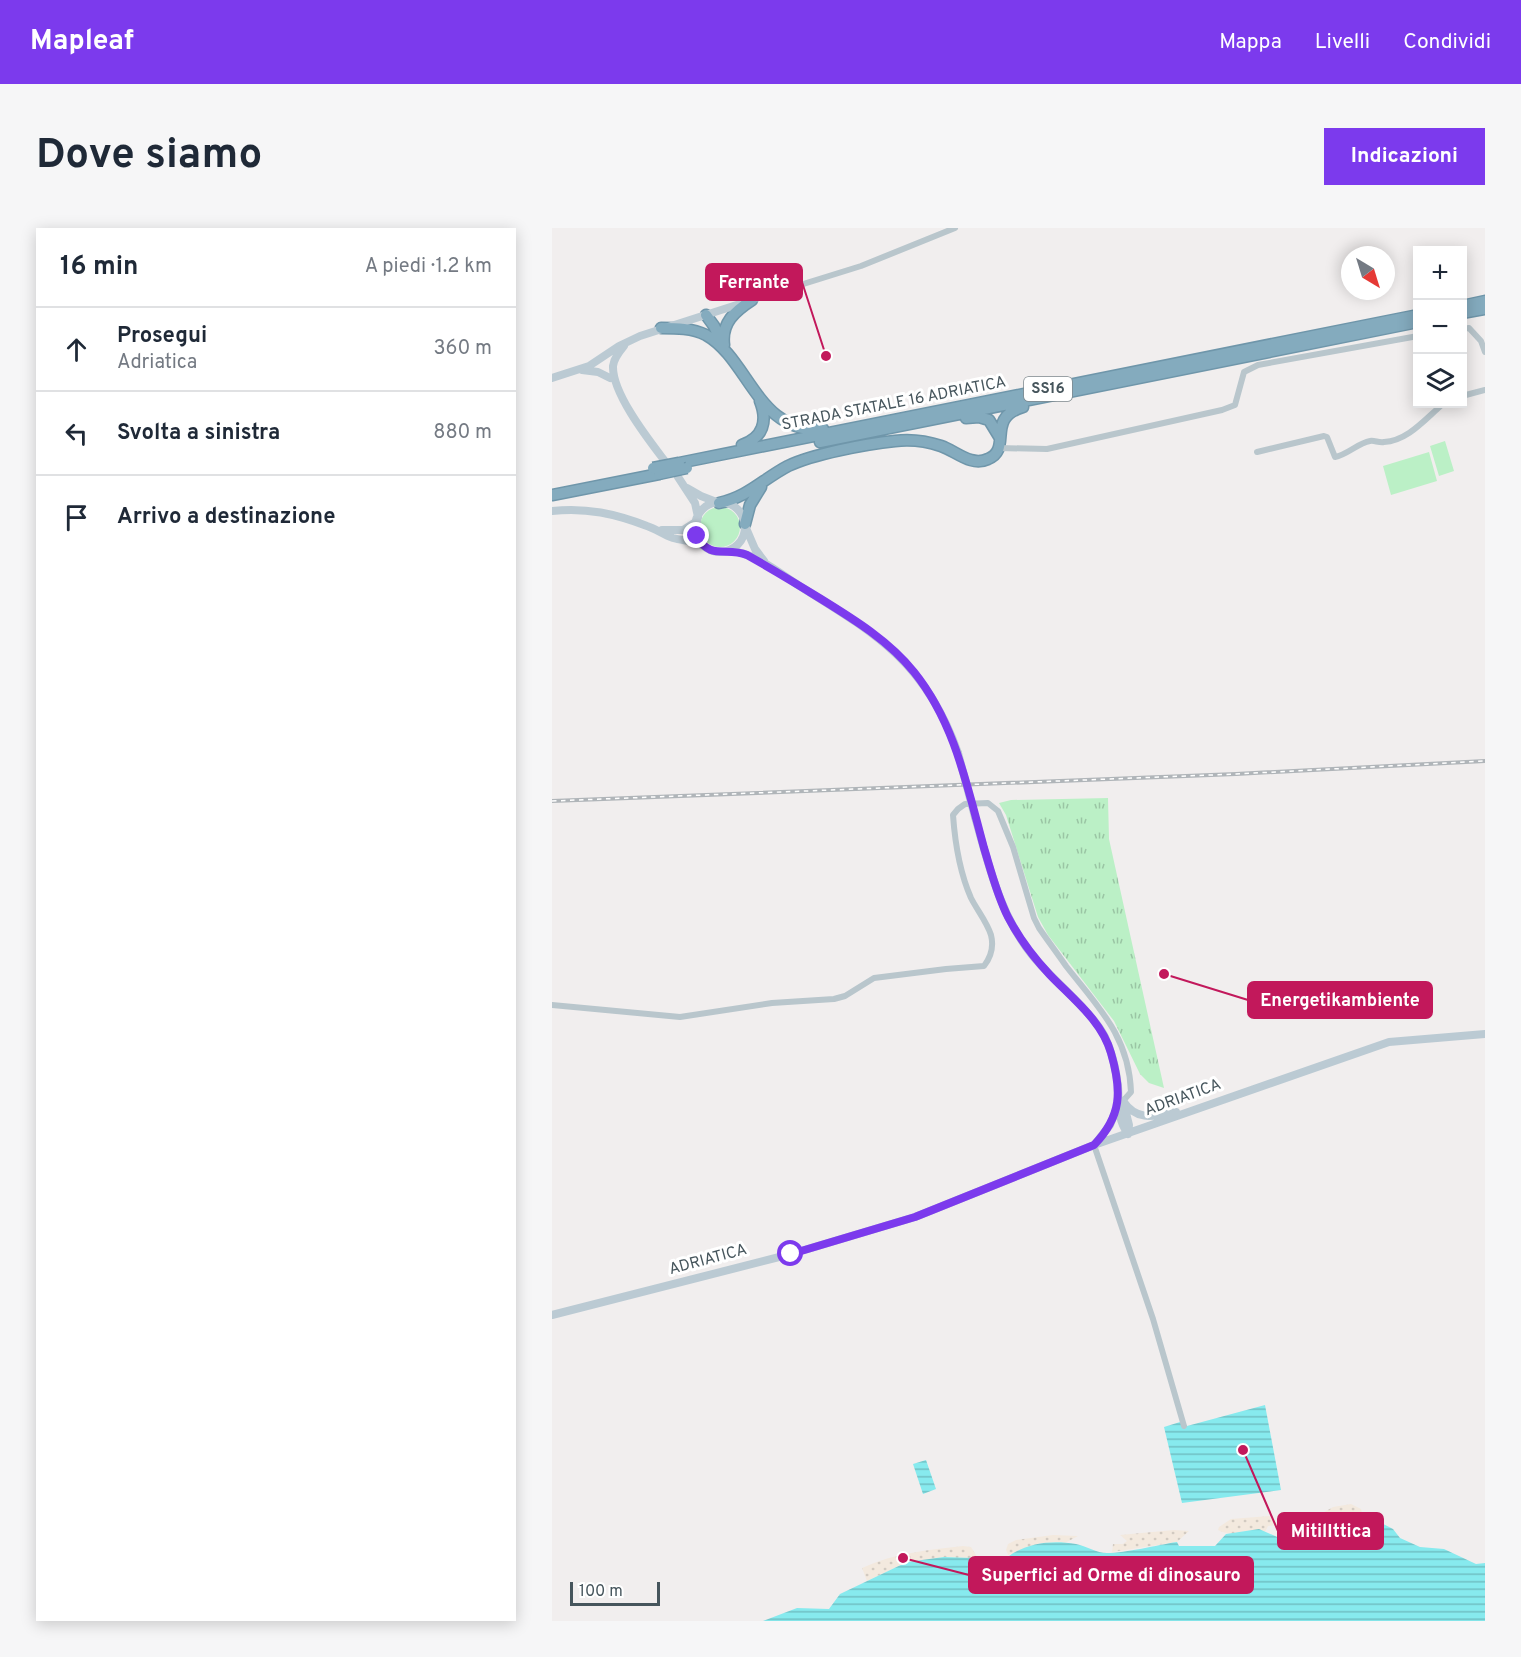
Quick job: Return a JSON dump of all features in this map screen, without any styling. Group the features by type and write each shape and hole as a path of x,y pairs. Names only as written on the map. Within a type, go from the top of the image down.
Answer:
{"highway":[{"path":"725,349 723,334 728,321 735,312 752,300"},
{"path":"1467,305 1485,301"},
{"path":"1467,312 1485,309"},
{"path":"706,315 707,328 712,339"},
{"name":"SS16","path":"706,315 725,349 759,398 782,419 805,429 877,423"},
{"name":"STRADA STATALE 16 ADRIATICA","path":"683,465 703,458 1413,316"},
{"name":"STRADA STATALE 16 ADRIATICA","path":"552,495 683,465 897,426 1413,323"},
{"name":"SS16","path":"661,328 694,331 712,339 725,349"},
{"name":"SS16","path":"999,443 1003,420 1011,411 1075,391"},
{"name":"SS16","path":"703,458 747,444 756,437 765,421 759,398"},
{"name":"SS16","path":"897,426 979,417 991,422 999,443"},
{"path":"719,503 743,496 785,467 805,459 912,440 931,443 976,461 989,459 995,455 999,443"},
{"name":"STRADA STATALE 16 ADRIATICA","path":"552,488 656,471"},
{"path":"745,524 752,501 768,478"}],"street":[{"path":"552,378 592,364 628,341 661,328 810,283 877,260 955,228"},
{"path":"1467,328 1481,341 1485,352"},
{"path":"999,443 1047,448 1222,410 1235,405 1244,372 1258,365 1413,337"},
{"path":"613,381 613,368 617,356 628,341"},
{"path":"604,357 613,368"},
{"path":"604,357 603,365 636,421 664,460"},
{"path":"575,370 596,371 613,381"},
{"path":"1467,395 1485,390"},
{"path":"1257,452 1324,436 1327,437 1335,458 1370,441 1396,440 1410,433 1438,408"},
{"path":"678,477 686,486 696,505 697,534 704,546"},
{"path":"686,486 701,496 737,509 743,517 756,551 771,568"},
{"path":"658,530 685,530 707,507 719,503"},
{"path":"552,511 596,511 624,518 671,537 689,540 716,552 729,550 744,553 864,626 900,657 919,678 937,706 958,753 993,881 1007,915 1032,955 1102,1032 1111,1052 1121,1103 1128,1124 1128,1134"},
{"path":"729,550 741,541 745,524"},
{"path":"552,1005 680,1017 772,1003 834,999 845,996 874,978 984,966 989,959 992,946 991,934 965,881 953,815 965,804 988,803 998,811 1013,847 1034,918 1118,1036 1131,1078 1131,1092 1121,1103 1110,1125 1094,1145 1153,1319 1184,1426"},
{"name":"ADRIATICA","path":"552,1315 791,1254 915,1217 1094,1145 1389,1042 1485,1034"},
{"path":"1118,1087 1131,1078"},
{"path":"1121,1103 1134,1113 1148,1117 1204,1107"}],"green space":[{"path":"1445,441 1454,471 1439,476 1430,446"},
{"path":"1429,452 1437,481 1391,495 1383,466"},
{"path":"720,507 734,513 740,527 734,541 720,547 706,541 700,527 706,513"},
{"path":"1108,798 1109,839 1164,1088 1149,1083 1140,1074 1114,1021 1048,935 1038,917 1006,815 999,803 1011,800"}],"sand":[{"path":"1351,1504 1361,1509 1362,1513 1317,1523 1314,1518 1333,1507"},
{"path":"1269,1516 1278,1525 1268,1526 1265,1532 1254,1530 1230,1533 1218,1530 1231,1519"},
{"path":"1174,1530 1189,1531 1177,1542 1112,1552 1113,1544 1123,1544 1127,1541 1120,1535"},
{"path":"1053,1535 1078,1536 1065,1543 1040,1543 1008,1555 1006,1550 1008,1544 1016,1540"},
{"path":"963,1546 971,1547 984,1568 982,1571 971,1558 907,1562 867,1581 862,1568 899,1556"}],"water":[{"path":"1265,1405 1281,1490 1182,1503 1164,1427 1180,1422 1187,1426"},
{"path":"926,1460 936,1489 923,1494 913,1464"},
{"path":"1362,1513 1393,1529 1400,1538 1420,1547 1444,1549 1476,1564 1485,1563 1485,1621 763,1621 797,1608 829,1609 840,1594 907,1562 944,1557 972,1558 982,1571 982,1587 986,1590 991,1576 999,1565 1020,1549 1033,1545 1061,1542 1107,1553 1177,1542 1179,1546 1215,1546 1226,1534 1259,1529 1284,1540 1309,1537 1317,1523"}],"pier":[{"path":"1007,1552 1008,1555 989,1579 986,1591 982,1587 982,1571 984,1568 985,1580"}],"railway":[{"path":"552,801 1236,774 1485,761"}],"place":[{"name":"Ferrante","path":"826,356"},
{"name":"Energetikambiente","path":"1164,974"},
{"name":"MitilIttica","path":"1243,1450"},
{"name":"Superfici ad Orme di dinosauro","path":"903,1558"}],"route":[{"path":"697,536 704,546 712,551 742,552 856,621 888,645 919,678 937,706 958,753 993,881 1007,915 1032,955 1092,1019 1106,1038 1118,1087 1118,1105 1112,1123 1094,1145 915,1217 791,1254"}]}
